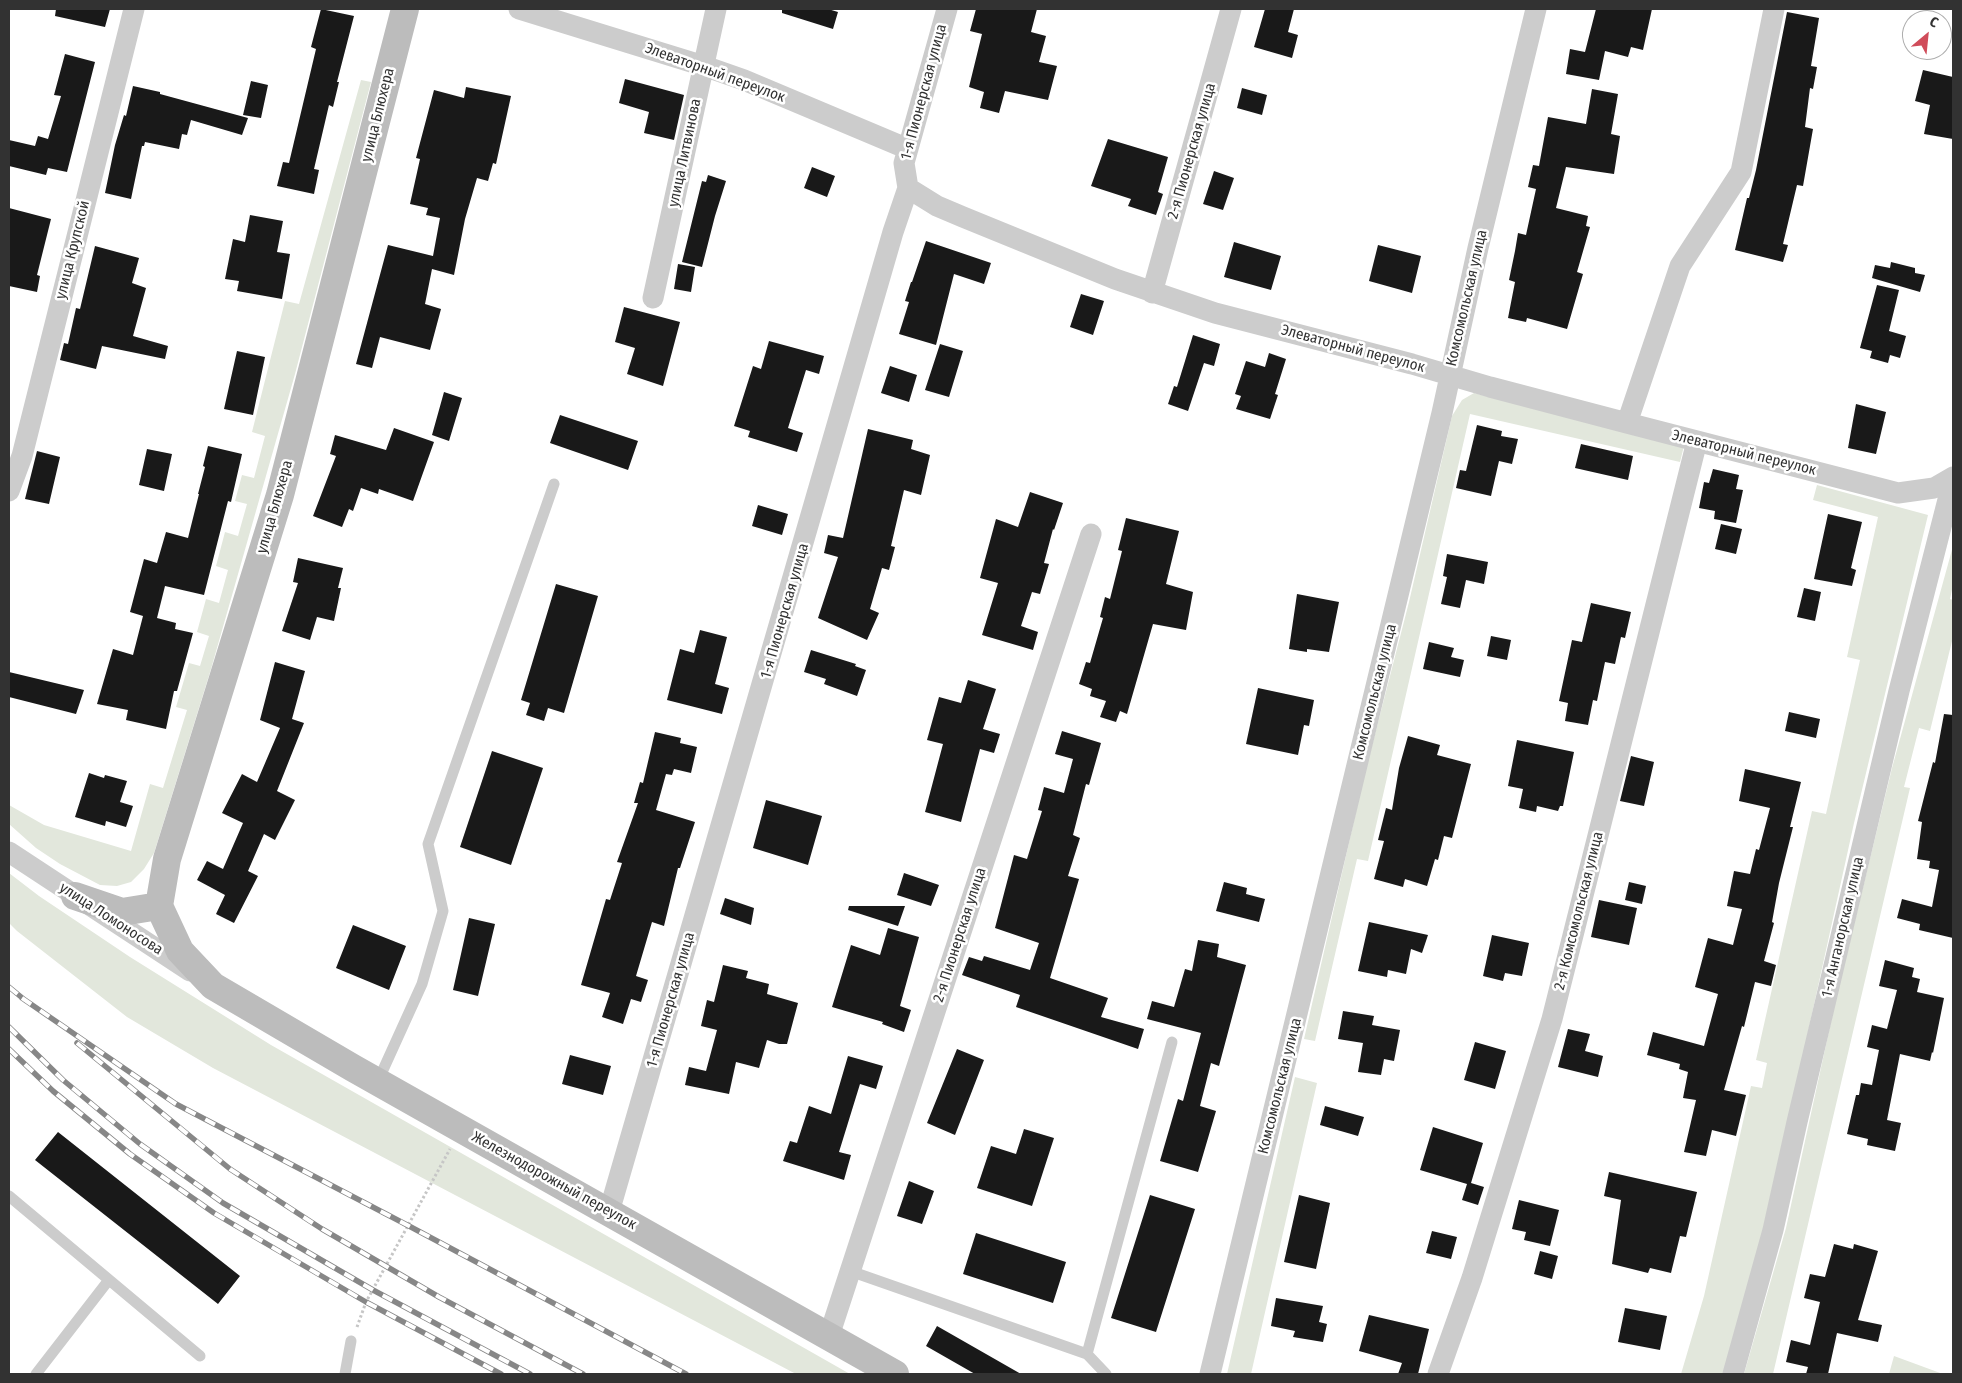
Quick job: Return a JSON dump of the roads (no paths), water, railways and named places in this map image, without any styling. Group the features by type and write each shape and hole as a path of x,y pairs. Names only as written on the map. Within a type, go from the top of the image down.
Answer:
{"street":[{"name":"улица Крупской","path":"9,490 22,456 134,9"},
{"name":"улица Блюхера","path":"159,906 167,859 280,495 405,9"},
{"name":"Элеваторный переулок","path":"519,9 744,80 908,149"},
{"name":"улица Литвинова","path":"653,298 716,9"},
{"name":"1-я Пионерская улица","path":"609,1212 780,628 893,232 908,188 904,163 947,9"},
{"name":"2-я Пионерская улица","path":"1152,293 1231,9"},
{"name":"Комсомольская улица","path":"1210,1374 1536,9"},
{"path":"1627,423 1680,266 1741,172 1774,9"},
{"name":"Элеваторный переулок","path":"908,188 936,206 963,217 1152,293 1215,313 1898,493"},
{"name":"2-я Комсомольская улица","path":"1438,1374 1472,1278 1552,1018 1697,441"},
{"name":"1-я Анганорская улица","path":"1898,493 1934,488 1953,478"},
{"name":"1-я Анганорская улица","path":"1734,1374 1773,1230 1796,1122 1899,691 1953,478"},
{"name":"2-я Пионерская улица","path":"829,1336 1091,534"},
{"name":"улица Ломоносова","path":"9,852 213,986"},
{"path":"75,896 122,912 159,906 180,952 213,986"},
{"name":"Железнодорожный переулок","path":"213,986 895,1374"}],"lane":[{"path":"378,1081 422,984 443,911 428,844 554,484"},
{"path":"1087,1354 1172,1042"},
{"path":"9,1196 108,1281 200,1356"},
{"path":"850,1271 1087,1354 1106,1374"},
{"path":"36,1374 108,1281"},
{"path":"345,1374 351,1341"}],"railway":[{"path":"9,987 26,1001"},
{"path":"22,998 176,1104 686,1374"},
{"path":"9,1027 63,1080 140,1144 223,1203 373,1290 530,1374"},
{"path":"77,1043 230,1169 322,1229 439,1297 583,1374"},
{"path":"9,1049 53,1091 130,1154 214,1213 366,1302 501,1374"}]}
